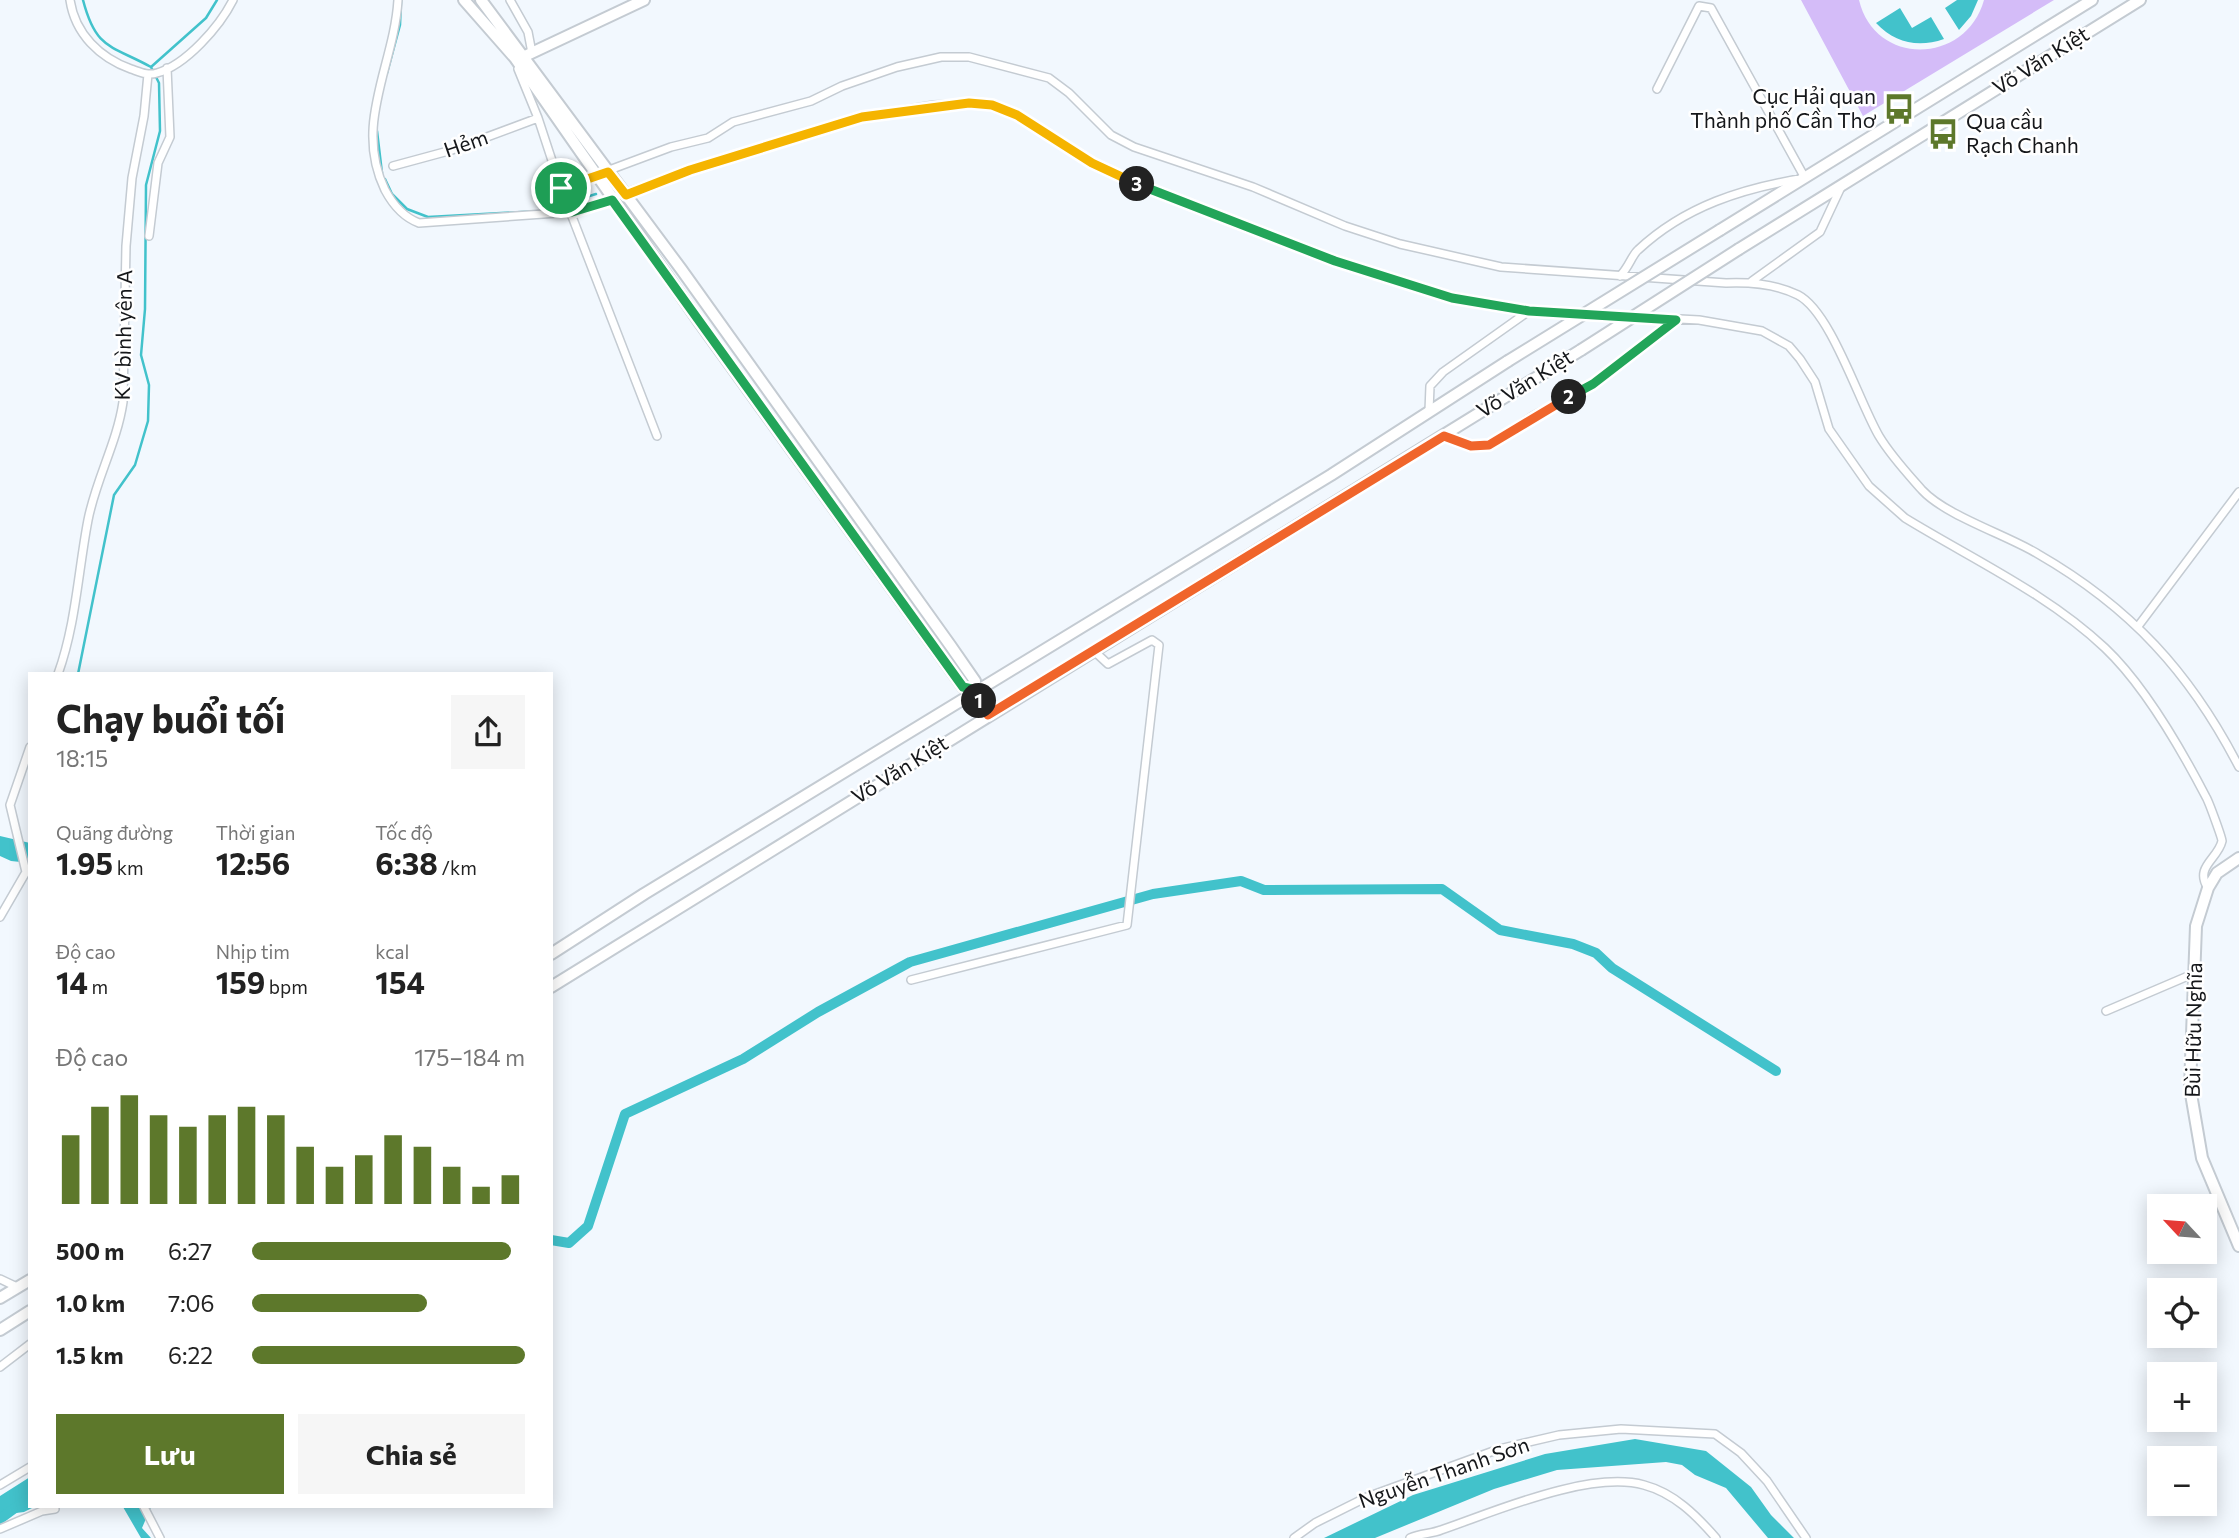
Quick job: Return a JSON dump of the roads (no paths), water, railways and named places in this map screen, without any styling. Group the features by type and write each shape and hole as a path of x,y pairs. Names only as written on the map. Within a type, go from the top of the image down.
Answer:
{"main road":[{"path":"464,0 524,56"},
{"path":"481,0 524,56 603,174 626,195 975,681 974,691 988,715"},
{"path":"524,56 644,0"},
{"name":"Võ Văn Kiệt","path":"553,953 974,691 1331,475 1508,361 2092,0"},
{"name":"Võ Văn Kiệt","path":"553,986 1444,436 2140,0"},
{"path":"603,174 612,200 963,687 974,691"},
{"name":"Bùi Hữu Nghĩa","path":"2236,860 2217,873 2208,888 2196,926 2190,1088 2202,1158 2239,1246"},
{"path":"0,1298 28,1281"},
{"path":"0,1331 28,1316"}],"street":[{"path":"70,0 83,33 99,51 123,66 150,74 165,69 212,33 233,0"},
{"path":"398,0 375,98 371,134 382,183 395,206 412,220 428,225 570,211 612,200 690,170 862,117 934,106 981,103 1029,121 1116,175 1287,243 1429,292 1529,311 1676,320 1752,328 1789,346 1814,379 1829,429 1881,499 1905,518 2057,610 2107,650 2146,696 2208,801 2222,839 2204,870 2203,879 2208,888"},
{"path":"510,0 528,32 524,56 538,118 561,190 657,436"},
{"path":"1620,276 1631,265 1634,253 1663,229 1696,209 1754,187 1805,178 1711,8 1699,6 1657,89"},
{"path":"561,190 671,147 708,138 733,122 811,101 897,67 942,58 970,57 1022,68 1049,78 1069,93 1111,135 1133,147 1253,187 1345,226 1470,262 1620,276 1726,283 1752,281 1799,295 1815,309 1880,437 1927,495 2038,553 2138,625 2210,716 2239,766"},
{"path":"149,236 158,163 170,138 165,69"},
{"name":"KV bình yên A","path":"58,672 81,580 92,503 117,433 123,402 127,246 132,178 145,116 150,74"},
{"name":"Hẻm","path":"393,166 452,150 538,118"},
{"path":"1752,281 1820,232 1843,184"},
{"path":"1429,411 1430,386 1443,372 1529,311"},
{"path":"1444,436 1471,446 1489,445 1533,416 1593,384 1676,320"},
{"path":"2138,625 2239,492"},
{"path":"911,980 1127,925 1159,645 1152,640 1108,664 1094,651"},
{"path":"0,917 24,879 26,867 10,805 28,753"},
{"path":"2106,1011 2195,973"},
{"path":"0,1279 17,1287"},
{"path":"0,1367 28,1346"},
{"name":"Nguyễn Thanh Sơn","path":"1294,1538 1315,1523 1367,1497 1499,1449 1559,1435 1621,1429 1715,1434 1741,1453 1767,1481 1806,1538"},
{"path":"0,1485 28,1468"},
{"path":"1410,1538 1439,1531 1532,1497 1615,1480 1644,1485 1670,1496 1698,1517 1716,1538"},
{"path":"144,1508 160,1538"},
{"path":"0,1529 42,1511 55,1509"}],"water":[{"path":"1957,0 1978,0 1971,16 1959,30 1945,8"},
{"path":"1900,8 1912,28 1931,17 1944,39 1925,43 1907,42 1891,35 1876,23"},
{"path":"0,836 28,843 28,863 11,861 0,856"},
{"path":"1635,1439 1706,1451 1751,1487 1771,1515 1794,1538 1768,1538 1726,1488 1695,1475 1682,1465 1666,1462 1557,1470 1494,1489 1375,1538 1324,1538 1413,1495 1545,1454"},
{"path":"28,1478 28,1508 32,1508 24,1512 0,1515 0,1496"},
{"path":"124,1508 151,1508 142,1528 151,1538 141,1538"}],"waterway":[{"path":"83,0 93,28 107,44 151,67 206,18 217,0"},
{"path":"387,73 400,25 401,1"},
{"path":"78,672 114,495 135,465 148,421 149,385 141,355 145,309 146,185 160,131 159,83 151,67"},
{"path":"377,131 382,173"},
{"path":"385,179 392,194 407,209 428,217 540,211 596,194"},
{"path":"553,1240 569,1243 588,1226 625,1114 743,1059 818,1012 910,962 1153,894 1241,881 1264,890 1442,889 1500,930 1573,944 1596,953 1612,968 1776,1071"},
{"path":"0,1519 28,1498"}],"place":[{"name":"Cục Hải quan Thành phố Cần Thơ","path":"1899,109"},
{"name":"Qua cầu Rạch Chanh","path":"1943,134"}]}
